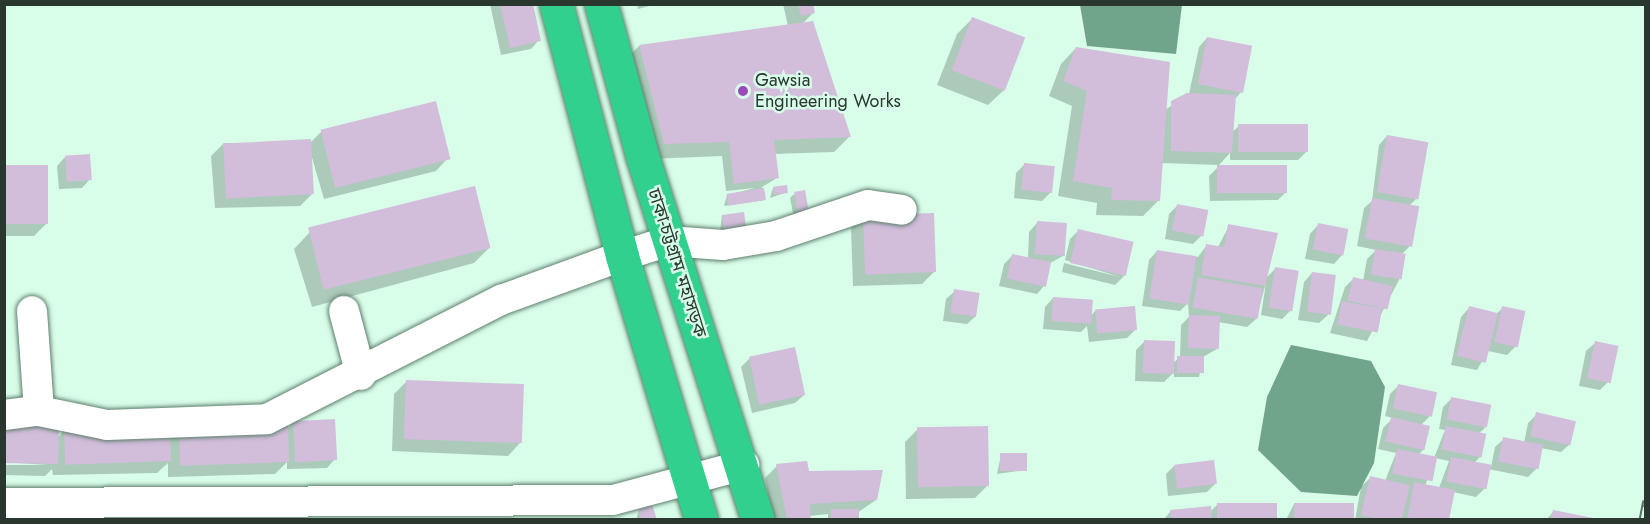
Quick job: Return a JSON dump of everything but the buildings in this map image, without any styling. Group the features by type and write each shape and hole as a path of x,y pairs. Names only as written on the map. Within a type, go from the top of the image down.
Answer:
{"highway":[{"path":"556,4 622,256 701,519"},
{"name":"ঢাকা-চট্টগ্রাম মহাসড়ক","path":"601,4 669,241 744,465 758,519"}],"lane":[{"path":"4,415 39,411 107,425 267,419 361,375 501,300 622,256 669,241 723,246 776,236 868,205 902,210"},
{"path":"32,311 39,411"},
{"path":"344,311 361,375"},
{"path":"4,503 613,500 690,482 744,465"}],"shaded area":[{"path":"1080,5 1182,5 1176,54 1087,46"},
{"path":"1291,345 1371,361 1385,387 1374,463 1357,496 1301,492 1258,450 1267,397"}],"railway":[{"path":"1642,520 1646,500"}],"place":[{"name":"Gawsia Engineering Works","path":"743,91"}]}
